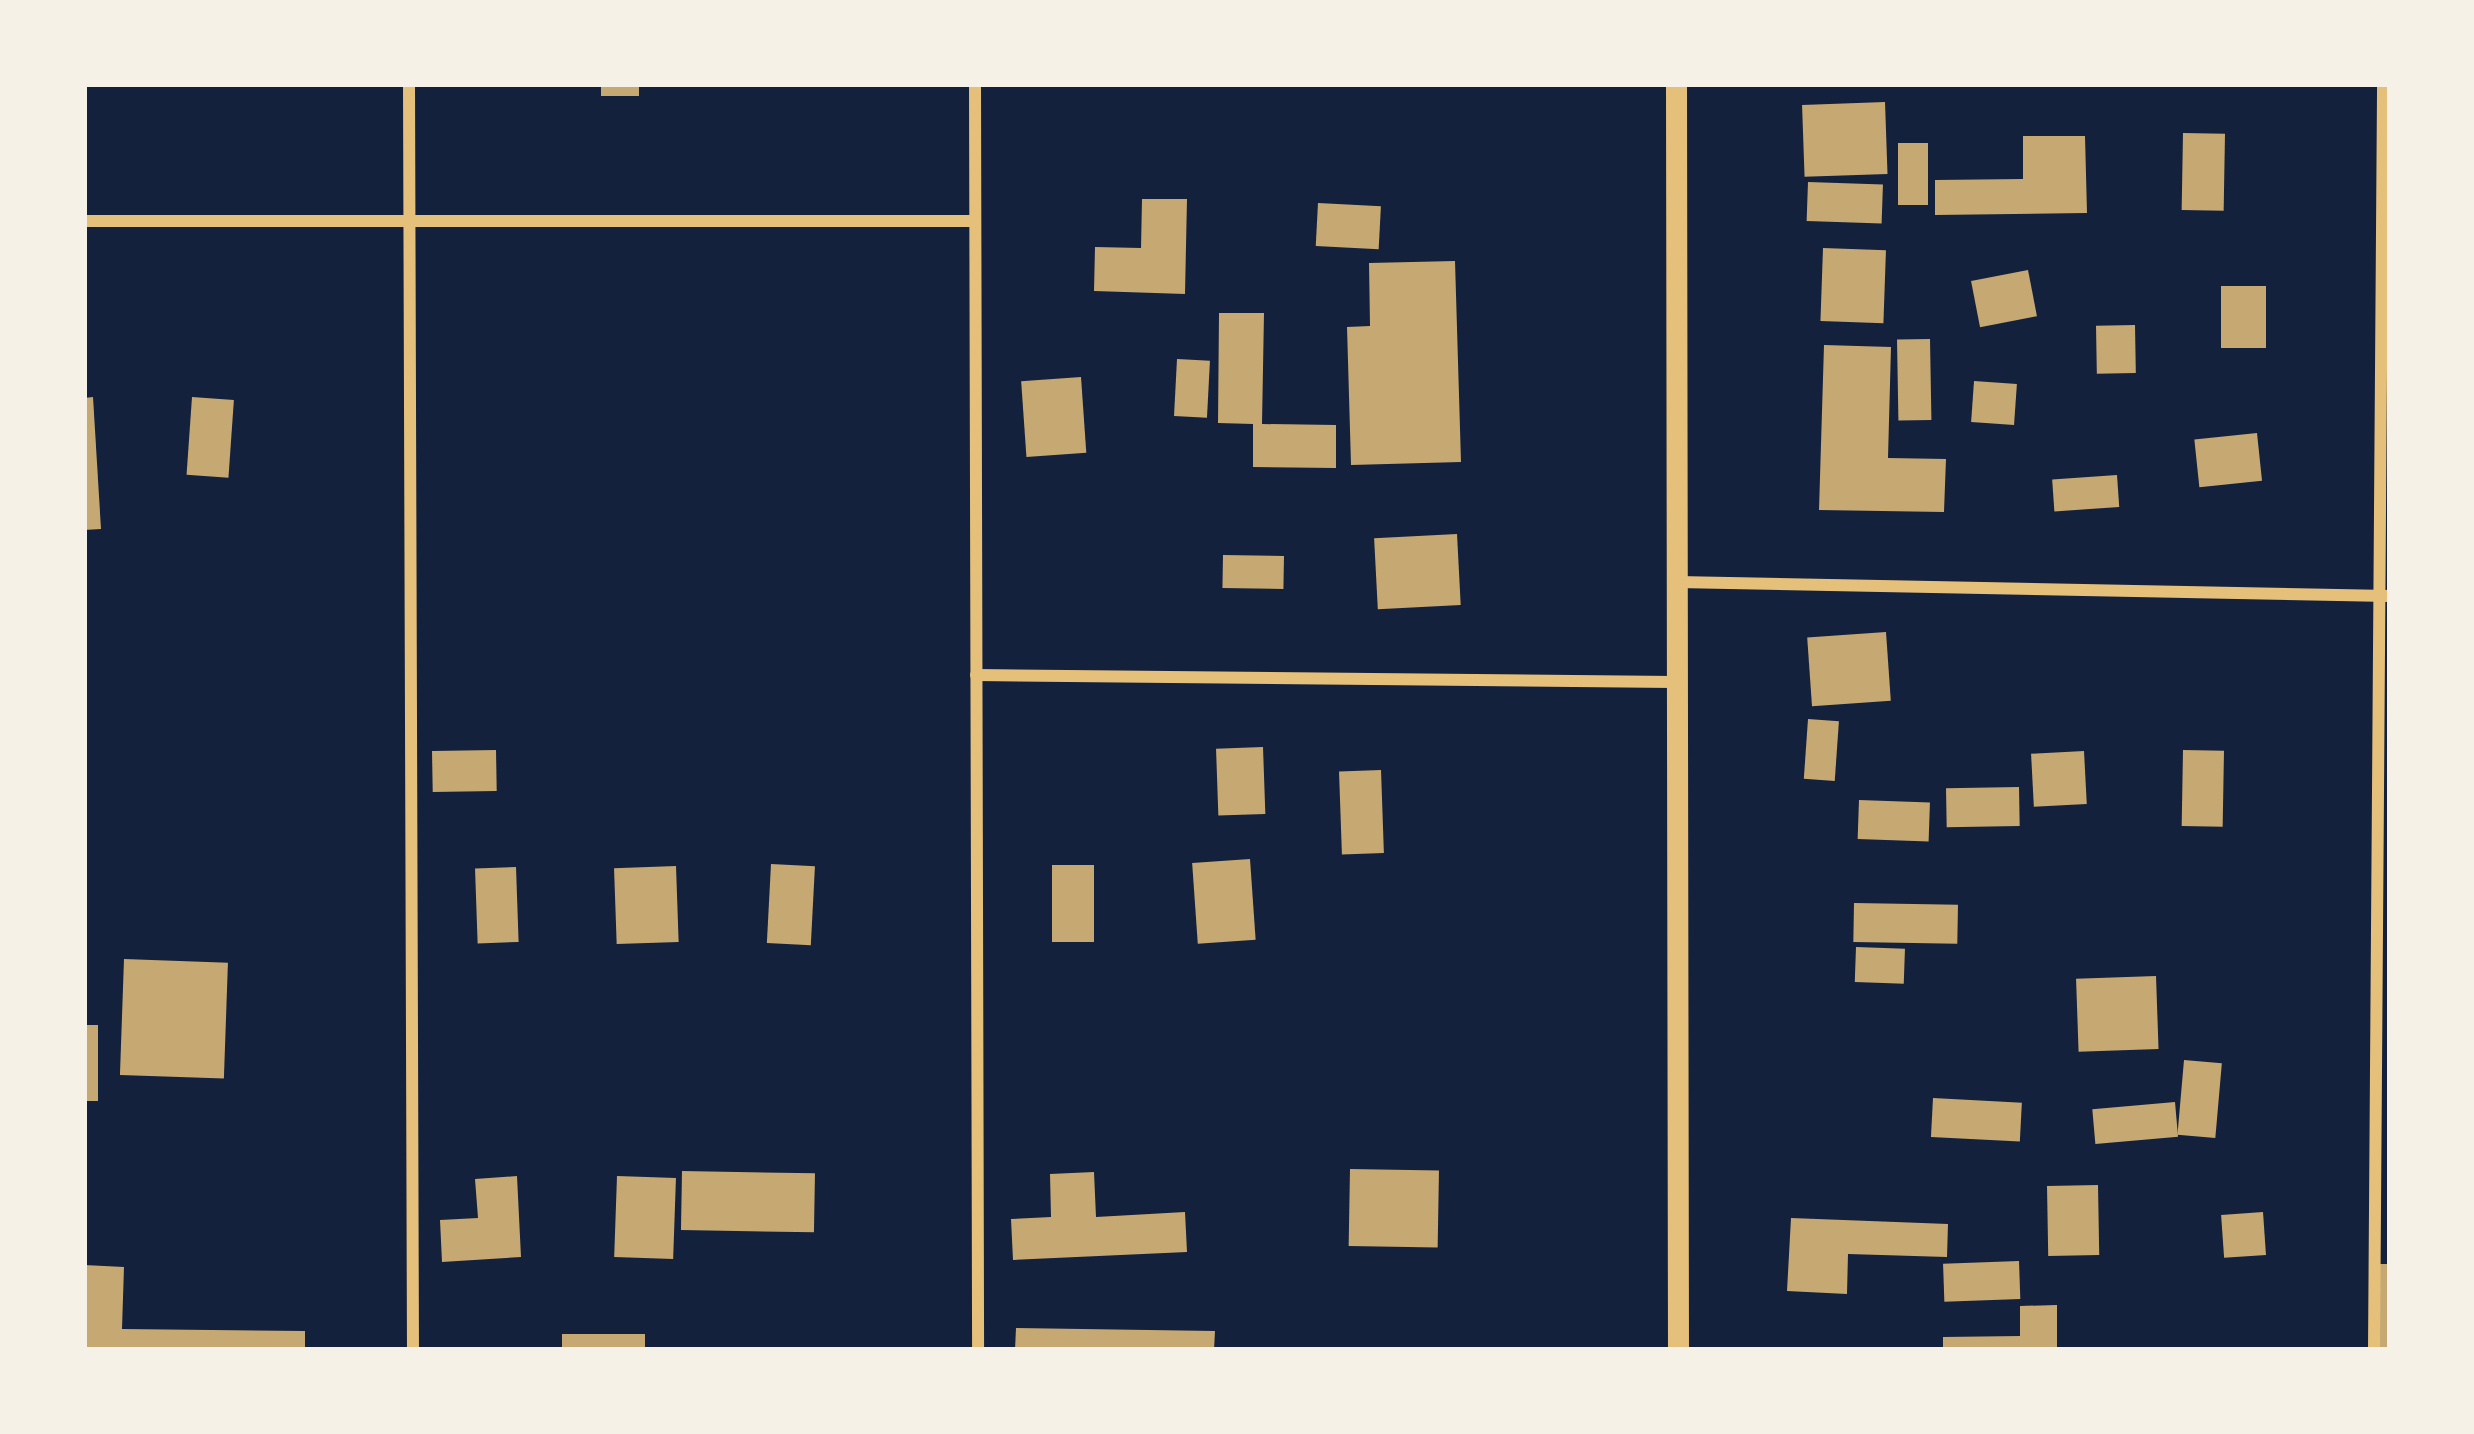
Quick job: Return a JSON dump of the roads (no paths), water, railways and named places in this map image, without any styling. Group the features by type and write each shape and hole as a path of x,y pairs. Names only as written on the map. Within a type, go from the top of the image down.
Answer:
{"street":[{"path":"409,84 413,1350"},
{"path":"975,84 978,1350"},
{"path":"1676,84 1678,1350"},
{"path":"2374,1350 2387,596 2383,84"},
{"path":"84,221 975,221"},
{"path":"1677,581 2387,596"},
{"path":"976,675 1674,682"}]}
